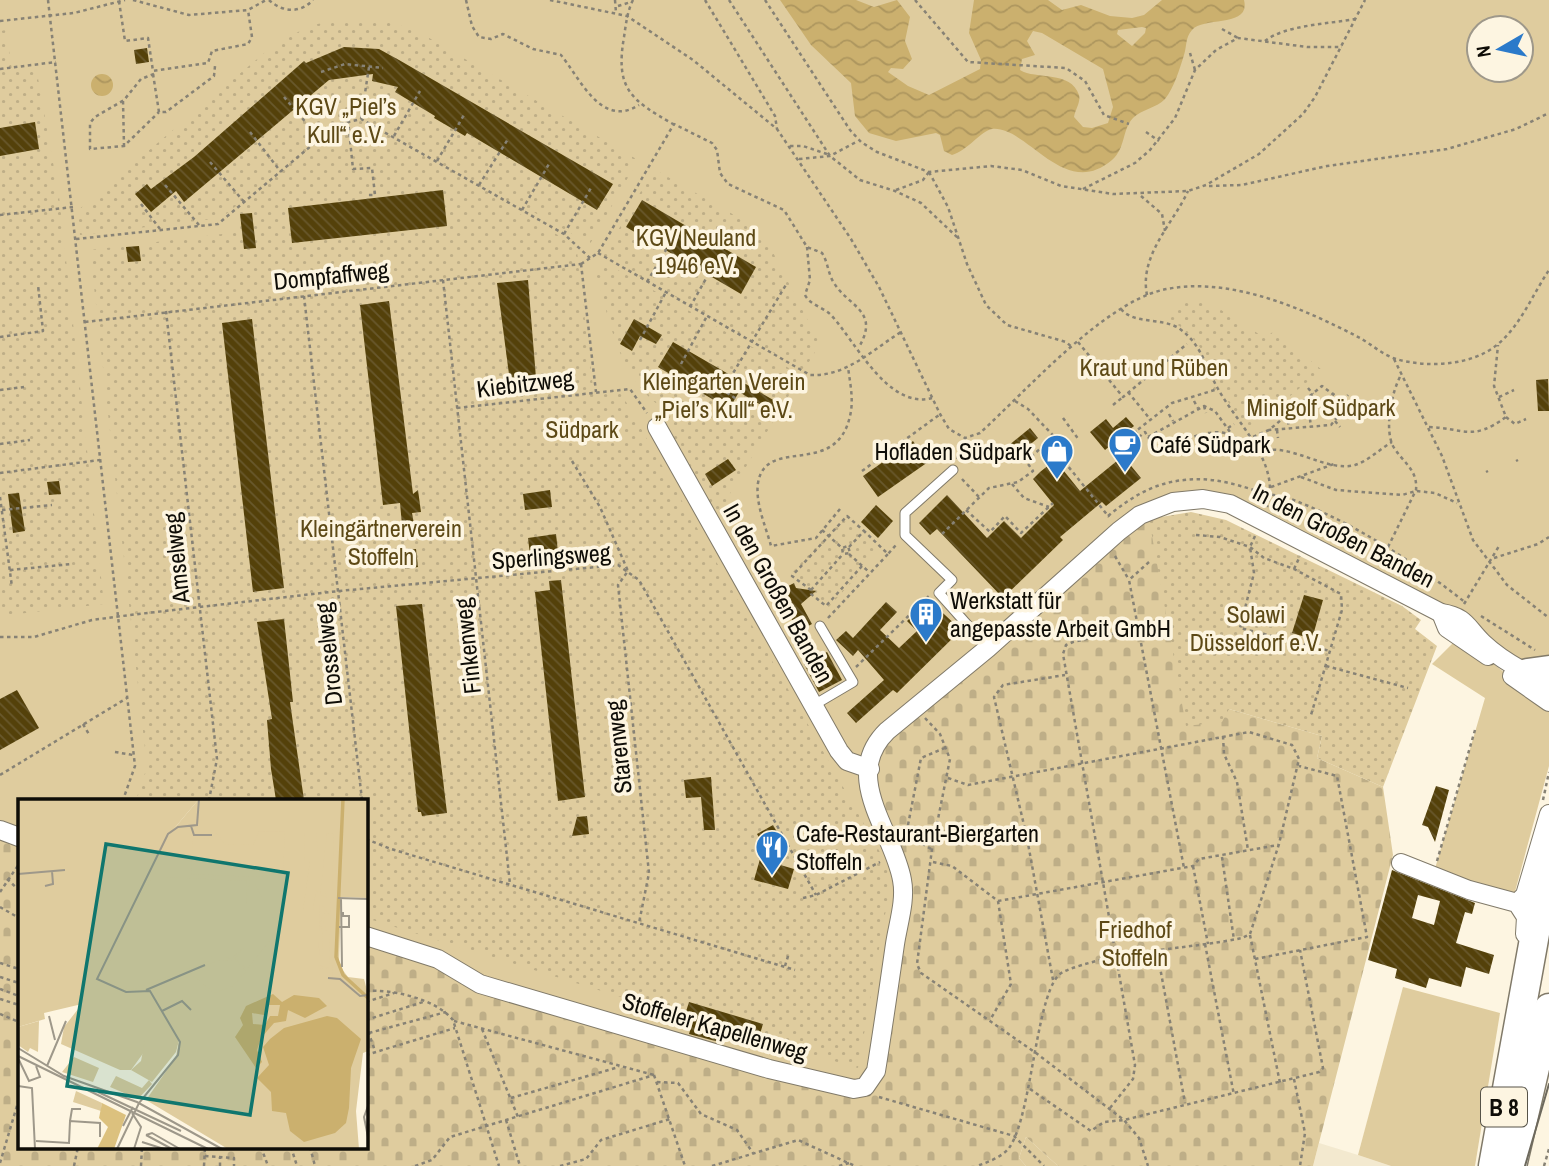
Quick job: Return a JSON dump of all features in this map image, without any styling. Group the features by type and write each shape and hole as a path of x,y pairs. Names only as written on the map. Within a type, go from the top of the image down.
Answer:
{"main road":[{"name":"B 8","path":"1493,1166 1549,856"},
{"name":"B 8","path":"1512,1166 1549,1008"}],"street":[{"name":"In den Großen Banden","path":"657,427 847,761 870,769"},
{"name":"In den Großen Banden","path":"865,1087 876,1071 903,895 895,855 871,802 870,769 881,737 988,648 1113,536 1154,509 1186,500 1203,499 1230,504 1458,610 1447,628 1480,645 1543,670"},
{"name":"In den Großen Banden","path":"1480,645 1549,702"},
{"path":"1517,903 1525,895 1549,814"},
{"path":"0,830 18,837"},
{"path":"1401,863 1433,873 1469,890 1517,903 1527,923 1520,1009"},
{"name":"Stoffeler Kapellenweg","path":"368,937 438,959 480,984 769,1069 854,1089 865,1087"}],"lane":[{"path":"953,470 905,513 905,535 952,580 939,593 988,648"},
{"path":"814,705 853,682 820,626"}],"path":[{"path":"48,0 134,754 135,766 123,799"},
{"path":"0,21 51,16 125,0"},
{"path":"133,0 188,15 248,10 267,0 276,7 290,10 303,8 313,0"},
{"path":"466,0 472,26 479,37 491,38 503,34 533,49 561,55 589,94 607,109 624,110 639,105"},
{"path":"550,0 627,16 693,60 776,129 799,159 851,239 949,429 965,438 980,433 1079,342 1121,309 1147,295 1198,286 1255,296 1317,317 1394,358 1429,364 1448,363 1469,359 1498,345 1549,270"},
{"path":"615,0 618,6 616,14"},
{"path":"705,0 775,116 776,129"},
{"path":"729,0 829,156"},
{"path":"765,0 860,141 897,161 929,172 967,167 1009,167 1061,186 1139,195 1188,191 1206,185 1259,154 1303,114 1342,47 1365,0"},
{"path":"915,0 968,62 975,65 1066,68 1085,81 1104,116 1129,124"},
{"path":"120,1 125,41 148,38 159,111"},
{"path":"618,6 633,1"},
{"path":"633,1 627,16 621,54 622,78 639,105 712,143 717,150 720,173 728,184 784,210 807,247 810,280 806,297 829,314 859,347 862,356 885,383 904,396 924,400 932,398"},
{"path":"215,66 214,76 200,89 166,111 159,111 124,146 90,149 90,124 122,100 141,79 153,72 208,63 212,51 251,41 248,10"},
{"path":"1265,40 1283,29 1301,29 1355,19"},
{"path":"1222,29 1238,37 1307,47 1342,47"},
{"path":"1083,189 1135,163 1159,141 1175,118 1195,70 1216,50 1238,37"},
{"path":"1190,53 1195,70"},
{"path":"0,69 57,62"},
{"path":"321,72 345,64 383,68"},
{"path":"361,119 369,66"},
{"path":"394,136 421,91"},
{"path":"284,97 320,139"},
{"path":"122,100 124,146"},
{"path":"1206,185 1242,185 1327,166 1447,149 1516,129 1549,113"},
{"path":"437,160 464,115"},
{"path":"75,239 225,221 320,139 348,120 361,119 564,234 590,258"},
{"path":"348,120 353,169 372,168 375,195 368,195"},
{"path":"596,392 581,264 598,253 674,124"},
{"path":"250,132 281,172"},
{"path":"1146,132 1159,141"},
{"path":"479,185 508,139"},
{"path":"799,159 829,156 860,141"},
{"path":"790,146 803,146 829,156 860,180 895,191 936,214 959,240"},
{"path":"210,162 245,203"},
{"path":"522,210 549,164"},
{"path":"895,191 923,180 929,172"},
{"path":"929,172 948,207 975,284 995,314 1017,330 1066,342 1073,348"},
{"path":"165,185 199,225"},
{"path":"564,234 591,188"},
{"path":"1147,295 1149,262 1188,191"},
{"path":"1139,195 1162,214 1165,231"},
{"path":"141,204 160,229"},
{"path":"0,215 73,207"},
{"path":"648,282 673,238"},
{"path":"807,247 822,253 834,282 860,308 866,326 859,347"},
{"path":"598,253 810,375 828,374 848,367 901,332"},
{"path":"690,307 717,259"},
{"name":"Dompfaffweg","path":"85,322 581,264"},
{"name":"Finkenweg","path":"443,280 510,884"},
{"path":"747,406 723,390 787,283"},
{"path":"0,337 43,331 38,285"},
{"path":"640,340 666,292"},
{"name":"Drosselweg","path":"304,296 362,799"},
{"path":"1121,309 1132,317 1170,323 1184,332 1208,362 1218,389 1259,452 1271,487 1263,519"},
{"name":"Amselweg","path":"166,311 217,759 209,799"},
{"path":"681,364 707,316"},
{"path":"1079,342 1123,397"},
{"path":"1113,405 1186,344"},
{"path":"1498,345 1494,386 1506,417 1516,424 1526,419"},
{"path":"1394,358 1429,426 1473,540 1507,585 1549,618"},
{"path":"840,509 813,539 771,546 762,515 758,483 766,467 775,460 822,452 838,442 850,417 852,401 848,367"},
{"path":"1388,547 1417,484 1409,464 1392,442 1391,403 1401,375"},
{"path":"1148,436 1204,406 1213,409 1241,442 1269,430 1322,386 1334,393 1347,407 1331,425 1269,430"},
{"path":"0,390 24,387"},
{"path":"1308,388 1313,394"},
{"name":"Kiebitzweg","path":"457,408 630,389 657,427"},
{"path":"1127,438 1172,403 1218,389"},
{"path":"1499,397 1514,390"},
{"path":"1128,393 1150,419"},
{"path":"1329,399 1334,393"},
{"path":"1343,401 1348,395"},
{"path":"1015,401 1028,409 1066,449 1063,460"},
{"path":"1194,401 1198,408"},
{"path":"1302,402 1308,409"},
{"path":"1204,406 1206,413"},
{"path":"1284,408 1289,413"},
{"path":"862,471 940,414"},
{"path":"1169,414 1174,421"},
{"path":"1184,415 1187,420"},
{"path":"1429,426 1456,433 1479,431 1506,417"},
{"path":"1063,418 1079,440"},
{"path":"1310,419 1311,427"},
{"path":"1288,421 1289,428"},
{"path":"1335,421 1340,426"},
{"path":"1135,431 1139,437 1145,432 1159,451 1214,432 1229,430 1234,424"},
{"path":"1277,430 1278,438"},
{"path":"1214,432 1214,439"},
{"path":"1188,433 1190,440"},
{"path":"965,438 953,470 979,497"},
{"path":"0,444 30,440"},
{"path":"1259,452 1278,450 1335,464 1354,465 1392,442"},
{"path":"1158,443 1166,455"},
{"path":"942,534 989,488 1012,484 1033,471 1026,461 1041,448 1049,455 1059,455 1063,460 1113,536 1129,580 1184,868"},
{"path":"0,473 100,460"},
{"path":"572,461 600,507 628,571"},
{"path":"1271,487 1335,464"},
{"path":"1301,477 1336,490 1402,495 1416,491 1442,494 1457,503"},
{"path":"1012,484 1024,498 1049,508"},
{"path":"966,494 971,489"},
{"path":"0,497 12,587"},
{"path":"966,510 990,532 1005,516 1021,533 1053,503"},
{"path":"2,510 52,505"},
{"path":"862,566 825,607 811,590 792,576 847,516 888,554"},
{"path":"822,530 842,548 843,554"},
{"path":"842,548 849,547 864,531"},
{"path":"820,626 905,535"},
{"path":"1196,535 1220,537 1250,547 1264,558 1294,569 1340,594 1342,610 1311,715"},
{"path":"1494,558 1538,544 1549,537"},
{"path":"1458,610 1494,558 1499,545"},
{"path":"849,547 849,554"},
{"path":"1250,547 1254,573 1240,628 1330,651"},
{"path":"811,590 843,554 849,554 869,572"},
{"path":"1294,569 1300,556"},
{"path":"1129,580 1149,562"},
{"path":"10,570 72,564"},
{"name":"Sperlingsweg","path":"0,637 34,637 92,620 118,616 339,591 618,565 639,580 816,895"},
{"name":"Starenweg","path":"628,571 618,585 649,873 639,923"},
{"path":"849,674 931,594 935,598 939,593"},
{"path":"1478,614 1511,637 1543,670"},
{"path":"1110,1108 1135,1073 1084,763 1063,654 1066,645 1139,628"},
{"path":"1326,666 1408,688"},
{"path":"979,1166 1004,1153 1014,1136 1029,1089 1054,980 1038,892 994,697 1003,685 1067,675"},
{"path":"0,775 127,698"},
{"path":"917,707 947,747 948,778 933,849 917,964 921,973 1110,1108 1136,1132 1148,1166"},
{"path":"82,723 90,736"},
{"path":"1433,873 1475,730"},
{"path":"948,778 968,785 1250,732 1284,741 1297,751 1299,766 1279,844 1250,934 1280,1083"},
{"path":"1223,736 1224,754 1237,782 1248,850"},
{"path":"933,849 913,838 908,825 921,758 947,747"},
{"path":"116,752 134,754"},
{"path":"1255,959 1367,937 1337,776 1299,766"},
{"path":"368,840 795,970"},
{"path":"998,901 1194,866 1199,859 1279,844"},
{"path":"803,898 816,895 895,855"},
{"path":"1221,855 1234,940"},
{"path":"932,862 951,866 998,901 1010,984 990,1020"},
{"path":"0,892 18,865"},
{"path":"1194,866 1234,1095"},
{"path":"7,879 18,889"},
{"path":"0,907 18,917"},
{"path":"1054,980 1062,972 1116,959 1234,940 1250,934"},
{"path":"1029,1089 1091,1131 1104,1122 1124,1120 1234,1095 1294,1079 1323,1068 1300,950"},
{"path":"1157,951 1185,1104"},
{"path":"786,966 789,953"},
{"path":"0,963 18,970"},
{"path":"0,976 18,983"},
{"path":"0,989 18,996"},
{"path":"368,990 394,993 423,1002 446,1012 453,1020 499,1166"},
{"path":"368,1001 394,993"},
{"path":"0,999 18,1005"},
{"path":"368,1022 423,1002"},
{"path":"369,1033 446,1012"},
{"path":"0,1014 18,1022"},
{"path":"453,1020 654,1075"},
{"path":"368,1054 455,1028"},
{"path":"482,1028 518,1117"},
{"path":"368,1030 375,1052"},
{"path":"511,1098 621,1066"},
{"path":"415,1166 432,1160 450,1137 654,1075"},
{"path":"654,1075 685,1166"},
{"path":"1294,1079 1305,1133 1300,1166"},
{"path":"657,1082 678,1083 701,1114 737,1130 753,1153"},
{"path":"865,1087 873,1095 1014,1136 1044,1166"},
{"path":"5,1166 0,1164 18,1101"},
{"path":"560,1166 586,1159 601,1140 670,1119"},
{"path":"506,1120 520,1166"},
{"path":"0,1137 7,1139"},
{"path":"712,1166 798,1140 855,1166"},
{"path":"74,1166 78,1148"},
{"path":"141,1166 142,1148"},
{"path":"204,1166 205,1148"},
{"path":"261,1148 268,1166"},
{"path":"291,1148 297,1166"},
{"path":"310,1148 316,1166"},
{"path":"1544,1166 1549,1149"},
{"path":"205,1156 234,1158 234,1166"},
{"path":"220,1157 220,1166"},
{"path":"839,1166 849,1163"}],"shaded area":[{"path":"1319,1143 1358,1155 1391,1166 1313,1166"}],"green space":[{"name":"Südpark","path":"0,0 1549,0 1549,666 1533,667 1486,639 1489,635 1443,606 1224,507 1183,506 1149,519 887,731 902,874 876,1073 853,1089 769,1070 368,938 368,799 18,799 18,838 0,830"},
{"name":"Kleingärtnerverein Stoffeln","path":"334,19 392,22 424,35 638,160 590,244 514,201 500,203 576,245 578,259 603,256 654,169 762,231 820,344 804,370 607,258 578,262 594,395 621,393 886,863 891,881 858,1068 778,1045 779,1039 681,1009 679,1015 368,919 368,799 136,799 147,767 90,250 239,232 236,206 221,218 80,235 77,211 269,49 305,28"},
{"path":"6,30 12,70 36,67 59,196 104,604 0,616 0,31"},
{"name":"Kleingarten Verein „Piel’s Kull“ e.V.","path":"604,262 801,375 728,497 731,513 716,522 662,424 672,414 654,402 640,387 620,352 596,273"},
{"path":"1191,299 1218,308 1265,338 1274,331 1322,370 1248,430 1221,392 1212,389 1218,383 1198,345 1166,317"},
{"name":"Solawi Düsseldorf e.V.","path":"1191,512 1226,520 1402,606 1421,620 1415,629 1437,646 1383,787 1317,758 1322,736 1229,709 1222,722 1186,726 1149,519"},
{"path":"844,516 881,550 826,610 789,576"},
{"name":"Friedhof Stoffeln","path":"1149,519 1229,709 1322,736 1317,758 1383,787 1393,855 1313,1166 1058,1166 1026,1137 1019,1158 1026,1166 0,1166 0,830 18,838 18,1148 368,1148 368,938 479,985 853,1089 876,1072 904,896 869,794 887,731"},
{"path":"1453,643 1471,656 1476,650 1549,708 1549,766 1513,899 1434,872 1485,698 1432,664"},
{"path":"1403,987 1500,1013 1475,1166 1391,1166 1358,1155"},
{"path":"1026,1137 1058,1166 1026,1166 1019,1158"}],"water":[{"path":"780,0 856,0 874,7 897,0 910,17 905,41 912,59 903,69 891,68 888,72 908,86 929,95 980,69 981,60 969,33 974,0 1048,0 1062,10 1081,5 1110,16 1132,18 1144,15 1162,0 1244,0 1241,15 1206,23 1192,30 1174,84 1162,102 1133,118 1112,160 1094,170 1078,172 1062,167 1005,131 992,129 952,155 944,151 940,135 936,133 896,141 869,133 855,116 851,83 811,45","holes":["1146,28 1145,33 1132,46 1117,34 1118,30","1033,31 1042,33 1103,69 1113,107 1108,123 1092,128 1083,127 1074,117 1079,103 1075,87 1061,79 1020,70 1022,59 1035,55 1027,41"]},
{"path":"102,74 110,77 113,85 110,93 102,96 94,93 91,85 94,77"}],"building":[{"path":"344,47 379,49 613,184 597,210 467,133 465,136 434,118 435,116 395,92 398,87 372,81 373,74 329,80 184,202 176,191 151,212 135,194 147,184 151,189 194,157 304,61 306,63"},
{"path":"147,48 149,62 136,64 134,50"},
{"path":"35,122 39,149 0,156 0,128"},
{"path":"443,190 447,226 292,243 288,208"},
{"path":"642,200 756,267 741,294 626,227"},
{"path":"252,213 256,248 244,249 240,214"},
{"path":"139,246 141,261 128,262 126,247"},
{"path":"528,280 536,378 510,382 497,283"},
{"path":"389,301 413,494 418,490 421,512 412,513 414,524 402,525 400,503 383,505 360,305"},
{"path":"252,319 284,588 253,592 222,323"},
{"path":"634,319 662,335 656,344 640,336 632,351 620,344"},
{"path":"673,342 782,405 776,414 739,392 729,409 658,367"},
{"path":"1548,379 1549,411 1538,411 1536,380"},
{"path":"1126,417 1134,426 1105,450 1090,432 1106,419 1113,428"},
{"path":"1030,428 1038,438 1016,456 1008,446"},
{"path":"913,441 928,462 878,497 863,476"},
{"path":"1123,456 1141,478 1106,506 1102,502 1060,537 1063,540 1003,598 937,529 930,535 919,523 947,495 987,538 1004,521 1021,538 1054,505 1033,479 1040,472 1055,460 1080,491"},
{"path":"728,459 736,470 712,486 705,474"},
{"path":"59,481 61,494 49,495 47,482"},
{"path":"550,490 552,507 525,510 523,494"},
{"path":"19,493 25,531 13,533 8,494"},
{"path":"876,505 893,521 878,538 861,522"},
{"path":"556,534 558,552 530,555 528,538"},
{"path":"416,549 418,567 405,569 405,550"},
{"path":"561,580 585,797 558,801 535,592 550,590 549,581"},
{"path":"794,583 796,588 816,591 801,604 812,624 798,631 777,592"},
{"path":"1304,595 1323,600 1312,639 1292,633"},
{"name":"Werkstatt für angepasste Arbeit GmbH","path":"929,600 961,630 897,693 893,690 856,723 847,713 884,680 858,650 853,656 836,640 846,631 853,638 886,602 897,612 880,630 899,648 917,631 907,621"},
{"path":"422,604 447,813 422,816 421,812 418,812 396,606"},
{"path":"284,619 293,702 290,702 304,799 276,799 267,720 272,719 257,622"},
{"path":"827,652 842,680 819,692 804,664"},
{"path":"17,690 39,728 0,750 0,699"},
{"path":"711,777 715,830 704,830 701,797 686,798 684,780"},
{"path":"1436,786 1449,790 1435,842 1428,827 1422,825"},
{"path":"587,816 589,834 572,836 577,817"},
{"path":"773,825 780,837 764,846 757,834"},
{"path":"760,859 794,869 788,889 754,880"},
{"path":"1392,870 1475,903 1472,914 1465,912 1456,943 1494,955 1489,974 1466,967 1461,987 1429,978 1426,988 1395,978 1397,969 1368,960","holes":["1418,895 1440,901 1434,925 1412,918"]},
{"path":"689,1002 763,1024 756,1047 721,1034 719,1042 689,1034 692,1024 683,1021"}],"tram line":[{"path":"1525,1166 1549,1084"}],"place":[{"name":"Café Südpark","path":"1125,474"},
{"name":"Hofladen Südpark","path":"1057,481"},
{"name":"Werkstatt für angepasste Arbeit GmbH","path":"926,644"},
{"name":"Cafe-Restaurant-Biergarten Stoffeln","path":"772,877"}],"park label":[{"name":"KGV „Piel’s Kull“ e.V.","path":"346,120"},
{"name":"KGV Neuland 1946 e.V.","path":"696,251"},
{"name":"Kraut und Rüben","path":"1154,367"},
{"name":"Minigolf Südpark","path":"1321,407"}]}
